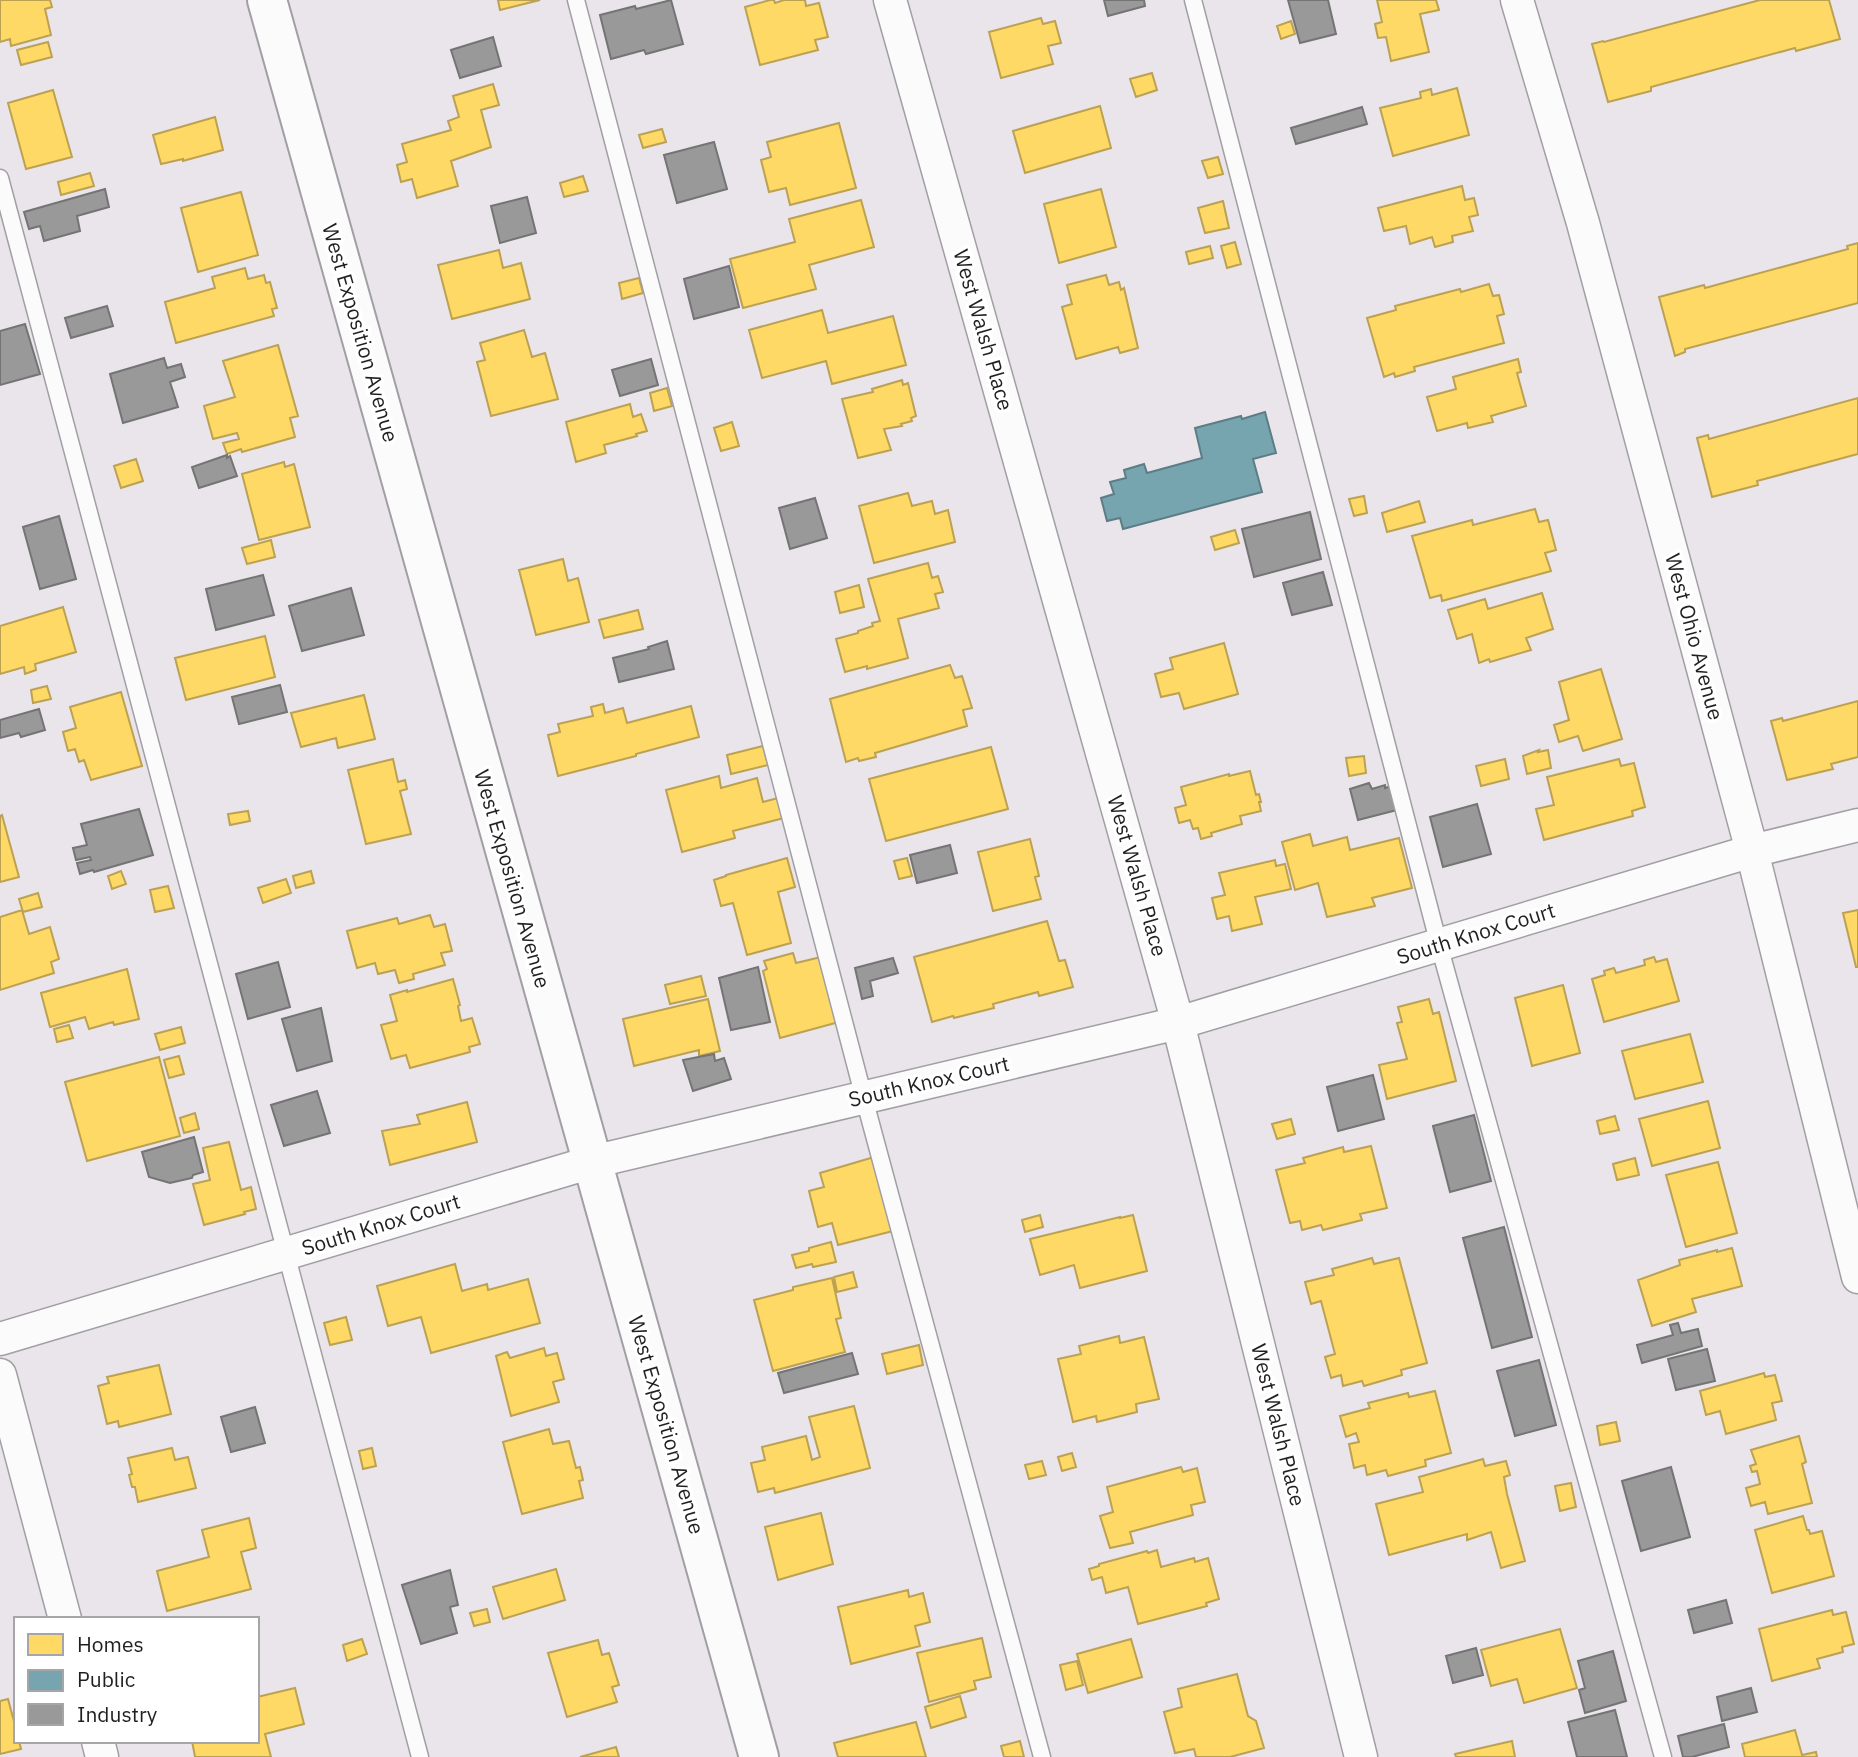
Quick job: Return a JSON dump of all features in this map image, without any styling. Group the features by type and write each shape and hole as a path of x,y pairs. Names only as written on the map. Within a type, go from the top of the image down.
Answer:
{"street":[{"name":"West Exposition Avenue","path":"267,0 759,1757"},
{"name":"West Walsh Place","path":"890,0 1178,1023 1361,1757"},
{"name":"West Ohio Avenue","path":"1517,0 1587,236 1752,851 1858,1277"},
{"name":"South Knox Court","path":"0,1339 592,1162 1178,1023 1752,851 1858,825"},
{"path":"0,1375 64,1617"}],"lane":[{"path":"576,0 864,1098 1042,1757"},
{"path":"1193,0 1439,946 1663,1757"},
{"path":"0,178 420,1757"}],"building: Homes":[{"path":"0,0 50,0 52,7 45,9 51,35 11,46 10,39 0,42"},
{"path":"498,0 540,0 500,10"},
{"path":"770,0 775,3 805,0 806,6 819,3 828,37 815,40 818,50 760,65 745,7"},
{"path":"1377,0 1436,0 1439,10 1420,14 1429,52 1391,61 1386,37 1378,38 1375,24 1382,22"},
{"path":"1760,0 1829,0 1840,39 1796,51 1795,48 1651,87 1651,91 1608,102 1592,44"},
{"path":"1041,18 1043,24 1055,21 1061,43 1048,46 1053,64 1001,78 989,32"},
{"path":"1291,21 1295,34 1281,39 1277,26"},
{"path":"48,42 52,57 21,65 17,50"},
{"path":"1152,73 1157,90 1136,97 1130,79"},
{"path":"493,84 499,105 481,110 491,147 451,161 458,186 417,198 412,179 401,182 397,165 407,162 402,144 451,130 448,121 459,117 453,96"},
{"path":"1457,88 1469,135 1393,156 1380,108 1421,98 1420,92 1431,89 1432,95"},
{"path":"53,90 72,157 26,169 8,103"},
{"path":"1100,106 1111,148 1025,173 1013,131"},
{"path":"215,117 223,150 161,164 153,135"},
{"path":"839,123 856,188 790,205 786,188 769,192 761,160 771,157 767,142"},
{"path":"662,129 666,142 643,148 639,135"},
{"path":"1218,157 1223,174 1208,178 1202,161"},
{"path":"90,173 94,186 61,195 58,182"},
{"path":"583,176 588,191 564,197 560,183"},
{"path":"1462,186 1465,200 1474,198 1478,215 1469,217 1473,231 1452,236 1453,242 1435,247 1432,237 1410,244 1406,226 1384,231 1378,208"},
{"path":"1101,189 1116,247 1059,263 1044,204"},
{"path":"241,192 258,255 198,272 181,208"},
{"path":"861,200 874,247 809,265 816,289 743,308 730,259 795,242 789,219"},
{"path":"1223,201 1229,228 1205,233 1198,208"},
{"path":"1235,242 1241,264 1227,268 1221,246"},
{"path":"1858,243 1858,303 1685,349 1685,352 1675,356 1659,297 1704,285 1705,288 1848,249 1847,246"},
{"path":"1210,246 1213,258 1189,264 1186,252"},
{"path":"499,250 503,268 521,263 530,299 452,319 438,265"},
{"path":"245,268 248,279 264,275 266,283 270,282 277,308 272,309 274,316 176,343 165,302 215,288 212,277"},
{"path":"1106,275 1109,285 1119,282 1121,290 1124,288 1138,348 1120,353 1118,347 1076,359 1062,307 1072,304 1067,285"},
{"path":"639,278 643,293 622,299 619,283"},
{"path":"1489,284 1493,296 1499,295 1504,314 1497,316 1504,343 1414,367 1415,371 1395,377 1394,373 1384,377 1367,318 1396,310 1395,306"},
{"path":"822,310 828,333 893,316 906,365 832,384 826,361 762,378 749,330"},
{"path":"524,330 532,357 545,353 558,399 491,416 477,362 485,360 480,343"},
{"path":"278,345 298,416 290,418 295,437 227,454 223,443 239,439 237,433 213,439 204,406 235,397 223,361"},
{"path":"1518,359 1521,372 1517,373 1526,406 1491,416 1493,422 1468,428 1467,423 1437,431 1427,397 1456,389 1453,377"},
{"path":"902,380 903,385 908,383 916,416 911,418 912,421 901,424 902,426 884,429 891,450 858,458 842,399 873,392 872,389"},
{"path":"667,388 672,406 654,411 650,393"},
{"path":"1858,398 1858,454 1757,481 1758,485 1712,497 1697,438 1708,435 1709,439"},
{"path":"630,404 633,417 641,414 647,431 604,445 606,453 576,462 566,422"},
{"path":"732,422 739,446 721,451 714,428"},
{"path":"136,459 143,481 121,488 114,466"},
{"path":"284,462 285,467 294,464 310,527 259,540 242,474"},
{"path":"908,493 912,506 932,501 935,514 948,510 955,542 874,563 859,506"},
{"path":"1364,496 1367,513 1354,516 1349,499"},
{"path":"1419,501 1425,522 1387,532 1382,513"},
{"path":"1535,509 1539,522 1548,520 1556,550 1545,553 1551,571 1442,601 1441,595 1430,598 1412,536 1472,520 1473,525"},
{"path":"1235,530 1239,543 1215,550 1211,537"},
{"path":"271,540 275,557 247,564 242,548"},
{"path":"563,559 568,581 578,578 589,622 536,635 519,570"},
{"path":"928,563 932,578 938,576 943,592 935,594 939,608 898,619 908,658 845,672 836,639 858,633 880,621 868,579"},
{"path":"859,585 864,607 840,613 835,592"},
{"path":"1542,593 1553,629 1526,638 1531,650 1479,663 1472,634 1457,639 1448,610 1485,599 1488,609"},
{"path":"63,607 76,652 35,664 36,670 25,674 24,667 0,674 0,626"},
{"path":"638,610 643,629 604,638 599,620"},
{"path":"265,636 275,677 186,700 175,658"},
{"path":"1224,643 1238,694 1184,709 1179,693 1161,697 1155,674 1173,669 1170,658"},
{"path":"950,665 955,678 962,676 972,708 963,710 967,726 875,753 876,757 846,762 830,699"},
{"path":"1601,669 1622,739 1583,751 1578,736 1559,742 1554,725 1569,720 1559,682"},
{"path":"47,686 51,699 33,703 31,690"},
{"path":"121,692 142,766 91,780 84,760 79,762 75,749 68,751 63,732 76,728 70,707"},
{"path":"364,695 375,739 338,748 336,738 301,747 291,713"},
{"path":"1858,701 1858,757 1831,764 1833,769 1787,780 1771,721 1782,718 1783,721"},
{"path":"603,704 605,713 623,708 627,723 691,706 699,737 558,776 548,735 560,732 558,724 593,716 591,707"},
{"path":"763,746 768,765 731,774 727,755"},
{"path":"991,747 1008,809 886,841 869,779"},
{"path":"1539,750 1538,752 1548,750 1551,768 1527,774 1523,756"},
{"path":"1364,756 1366,773 1349,776 1346,758"},
{"path":"393,759 398,782 405,780 407,789 400,791 411,834 366,844 348,770"},
{"path":"1505,759 1509,779 1481,786 1476,766"},
{"path":"1619,759 1621,766 1634,763 1645,807 1632,811 1633,816 1544,840 1536,809 1554,805 1547,777"},
{"path":"1250,771 1256,795 1259,794 1261,811 1240,816 1242,824 1211,833 1212,836 1201,839 1198,828 1193,829 1190,820 1179,823 1175,808 1186,805 1181,787"},
{"path":"719,776 721,788 757,778 763,802 778,798 784,818 733,831 735,838 682,852 666,790"},
{"path":"248,811 250,821 230,825 228,814"},
{"path":"2,815 19,877 0,882 0,816"},
{"path":"1310,834 1313,846 1347,837 1350,850 1399,838 1412,888 1372,898 1375,906 1327,917 1318,883 1295,890 1282,842"},
{"path":"1030,839 1039,876 1035,877 1041,899 993,911 978,852"},
{"path":"787,858 795,887 778,892 791,943 747,955 733,903 721,906 714,880"},
{"path":"907,858 912,876 899,879 894,861"},
{"path":"1275,860 1276,866 1285,864 1291,889 1255,897 1262,924 1232,931 1229,916 1217,919 1212,898 1225,895 1219,873"},
{"path":"121,871 126,884 112,889 108,876"},
{"path":"311,871 314,883 296,888 293,876"},
{"path":"286,879 291,893 263,903 258,888"},
{"path":"168,886 174,908 155,912 150,890"},
{"path":"38,893 42,907 23,912 19,899"},
{"path":"22,910 29,934 50,927 59,959 51,962 54,973 0,990 0,917"},
{"path":"1858,910 1858,967 1856,967 1843,913"},
{"path":"430,915 434,927 445,924 452,951 441,953 445,965 413,974 414,979 399,983 395,970 378,974 375,963 357,968 347,931 397,918 399,924"},
{"path":"1047,921 1059,961 1065,960 1073,987 1039,996 1038,992 993,1004 994,1008 932,1022 914,957"},
{"path":"793,953 796,963 821,957 839,1022 780,1038 763,971 767,969 764,961"},
{"path":"1654,957 1656,962 1667,959 1679,1001 1604,1022 1592,979 1605,975 1604,971 1614,968 1616,973 1645,965 1644,960"},
{"path":"127,969 139,1019 114,1025 113,1022 89,1029 85,1017 50,1027 41,993"},
{"path":"701,976 706,996 670,1004 665,985"},
{"path":"453,979 461,1021 472,1018 480,1044 469,1047 470,1052 410,1068 406,1055 391,1059 381,1025 397,1021 390,995"},
{"path":"1563,985 1580,1053 1532,1066 1515,998"},
{"path":"708,999 720,1051 699,1056 699,1050 634,1066 623,1019"},
{"path":"1429,999 1433,1014 1439,1012 1456,1081 1387,1099 1379,1065 1407,1059 1397,1023 1402,1022 1398,1007"},
{"path":"69,1025 73,1038 57,1042 54,1029"},
{"path":"181,1027 185,1043 160,1050 155,1034"},
{"path":"1690,1034 1703,1082 1635,1099 1622,1051"},
{"path":"179,1056 184,1074 169,1078 164,1060"},
{"path":"159,1057 180,1136 87,1161 65,1082"},
{"path":"1708,1101 1720,1148 1652,1166 1639,1119"},
{"path":"467,1102 477,1142 390,1165 382,1131 420,1124 417,1115"},
{"path":"195,1113 199,1129 184,1133 180,1118"},
{"path":"1615,1116 1619,1130 1600,1134 1597,1121"},
{"path":"1291,1119 1295,1134 1277,1139 1272,1124"},
{"path":"229,1142 241,1190 251,1187 256,1209 204,1225 193,1184 210,1180 203,1148"},
{"path":"1371,1146 1387,1208 1360,1214 1362,1220 1323,1230 1321,1225 1302,1230 1300,1221 1290,1223 1276,1170 1305,1163 1303,1158 1343,1147 1344,1152"},
{"path":"874,1157 893,1231 838,1245 832,1223 818,1227 809,1191 824,1187 820,1173"},
{"path":"1635,1158 1639,1175 1617,1180 1613,1164"},
{"path":"1718,1162 1737,1233 1686,1247 1666,1175"},
{"path":"1040,1215 1043,1227 1025,1232 1022,1220"},
{"path":"1133,1215 1147,1271 1080,1288 1074,1265 1040,1275 1030,1239"},
{"path":"831,1242 836,1262 796,1268 792,1255"},
{"path":"1732,1248 1742,1286 1692,1299 1696,1312 1652,1326 1638,1280 1680,1265 1679,1260"},
{"path":"1372,1258 1374,1264 1399,1258 1427,1363 1401,1370 1402,1375 1364,1386 1362,1381 1343,1386 1341,1375 1331,1378 1325,1357 1335,1354 1321,1301 1311,1304 1305,1282 1334,1275 1332,1269"},
{"path":"455,1264 462,1291 487,1284 488,1290 528,1279 540,1323 431,1353 421,1317 388,1326 377,1286"},
{"path":"853,1272 857,1287 837,1292 834,1277"},
{"path":"832,1278 841,1318 836,1319 845,1352 773,1371 754,1300"},
{"path":"346,1317 352,1340 330,1345 324,1323"},
{"path":"1119,1336 1120,1343 1144,1337 1159,1399 1136,1404 1137,1412 1097,1422 1096,1416 1073,1422 1058,1359 1081,1354 1079,1346"},
{"path":"919,1345 923,1365 887,1374 882,1354"},
{"path":"544,1348 546,1356 557,1353 564,1379 553,1382 559,1402 511,1416 496,1356 507,1352 510,1358"},
{"path":"159,1365 171,1414 119,1427 118,1421 107,1424 98,1386 109,1383 107,1377"},
{"path":"1764,1373 1765,1377 1775,1375 1782,1401 1772,1403 1776,1420 1726,1434 1720,1411 1706,1415 1700,1391"},
{"path":"1435,1391 1451,1453 1425,1460 1426,1466 1388,1476 1386,1470 1367,1475 1365,1465 1354,1468 1349,1444 1359,1442 1356,1433 1346,1437 1340,1416 1370,1408 1368,1403 1408,1393 1409,1397"},
{"path":"854,1406 870,1468 775,1493 774,1488 758,1492 751,1463 765,1460 762,1447 806,1436 812,1460 820,1457 809,1417"},
{"path":"1616,1422 1620,1441 1600,1445 1597,1426"},
{"path":"549,1429 553,1444 569,1441 576,1468 580,1467 583,1480 579,1481 583,1498 522,1514 503,1442"},
{"path":"1799,1436 1806,1462 1802,1464 1812,1503 1768,1514 1765,1502 1751,1506 1746,1488 1760,1484 1757,1471 1752,1472 1750,1466 1756,1464 1751,1450"},
{"path":"172,1448 175,1460 188,1457 196,1488 138,1502 129,1475 132,1474 128,1458"},
{"path":"372,1448 376,1466 363,1469 359,1451"},
{"path":"1072,1453 1076,1467 1062,1471 1058,1457"},
{"path":"1483,1459 1485,1466 1506,1461 1510,1475 1504,1477 1507,1494 1525,1561 1501,1568 1491,1532 1467,1540 1467,1534 1389,1555 1376,1504 1423,1492 1419,1477"},
{"path":"1042,1461 1046,1475 1029,1479 1025,1465"},
{"path":"1181,1467 1183,1472 1197,1468 1205,1502 1191,1505 1193,1515 1130,1532 1133,1543 1110,1548 1100,1516 1113,1512 1107,1487"},
{"path":"1571,1483 1576,1507 1560,1511 1555,1486"},
{"path":"821,1513 833,1564 778,1580 765,1527"},
{"path":"1803,1516 1810,1534 1822,1531 1834,1576 1772,1593 1755,1530"},
{"path":"249,1518 256,1548 241,1552 251,1589 167,1611 157,1571 209,1557 202,1530"},
{"path":"1157,1550 1161,1567 1194,1558 1195,1562 1208,1558 1219,1599 1206,1603 1207,1606 1138,1624 1128,1587 1106,1593 1102,1577 1092,1580 1089,1569 1099,1564"},
{"path":"556,1569 565,1600 503,1619 493,1587"},
{"path":"908,1590 909,1597 923,1593 930,1622 915,1626 920,1646 851,1664 838,1607"},
{"path":"487,1609 490,1622 474,1626 470,1613"},
{"path":"1832,1610 1833,1615 1846,1612 1854,1644 1842,1647 1843,1652 1817,1659 1820,1668 1772,1681 1759,1629"},
{"path":"1560,1629 1577,1688 1524,1703 1517,1679 1491,1686 1481,1650"},
{"path":"982,1638 991,1677 974,1681 976,1689 929,1702 917,1653"},
{"path":"362,1639 367,1654 347,1661 343,1645"},
{"path":"1131,1639 1142,1677 1088,1693 1077,1654"},
{"path":"598,1640 602,1655 609,1653 619,1685 612,1687 617,1702 567,1717 548,1653"},
{"path":"1077,1661 1083,1685 1066,1690 1060,1665"},
{"path":"1237,1674 1248,1716 1256,1721 1264,1748 1230,1757 1196,1757 1194,1749 1175,1753 1164,1712 1182,1707 1178,1689"},
{"path":"295,1688 304,1724 265,1734 271,1757 195,1757 192,1743 259,1743 259,1697"},
{"path":"960,1696 966,1717 931,1728 925,1707"},
{"path":"8,1699 14,1722 14,1743 20,1743 21,1749 0,1754 0,1701"},
{"path":"916,1722 926,1757 838,1757 834,1743"},
{"path":"1795,1730 1802,1755 1816,1752 1817,1757 1745,1757 1742,1744"},
{"path":"1020,1741 1024,1757 1004,1757 1001,1746"},
{"path":"1512,1741 1515,1757 1456,1757 1455,1754"},
{"path":"616,1747 619,1757 580,1757"}],"building: Public":[{"path":"1265,412 1276,453 1253,459 1262,492 1123,529 1120,518 1107,521 1101,498 1114,494 1110,482 1126,478 1124,470 1144,464 1147,473 1202,458 1195,428"}],"building: Industry":[{"path":"671,0 683,44 646,54 644,50 611,59 600,15"},
{"path":"1104,0 1144,0 1145,6 1108,16"},
{"path":"1288,0 1328,0 1336,34 1300,43"},
{"path":"493,37 501,66 460,78 451,50"},
{"path":"1362,107 1367,124 1296,144 1291,128"},
{"path":"714,142 727,189 677,203 664,155"},
{"path":"105,189 109,207 77,216 80,231 44,241 40,226 29,229 24,212"},
{"path":"527,197 536,233 500,243 491,206"},
{"path":"729,266 739,307 694,319 684,279"},
{"path":"107,306 113,326 71,338 65,318"},
{"path":"25,324 40,374 0,385 0,331"},
{"path":"164,358 167,368 181,364 185,377 170,382 178,407 123,423 110,374"},
{"path":"651,359 658,385 620,396 612,370"},
{"path":"227,455 227,458 230,456 237,476 199,488 192,467"},
{"path":"815,498 827,538 790,549 779,508"},
{"path":"1310,512 1321,559 1254,577 1242,529"},
{"path":"59,516 76,579 40,589 23,527"},
{"path":"1323,572 1332,605 1292,615 1283,583"},
{"path":"263,575 274,615 216,630 206,589"},
{"path":"351,588 364,635 302,651 289,606"},
{"path":"667,641 674,669 619,682 613,658 649,649 648,647"},
{"path":"280,685 287,712 239,724 232,697"},
{"path":"39,709 45,730 21,737 19,733 0,738 0,720"},
{"path":"1369,783 1372,789 1391,786 1397,810 1358,820 1350,789"},
{"path":"1477,804 1491,854 1443,867 1430,817"},
{"path":"139,809 153,855 80,874 77,863 91,860 90,857 76,860 73,848 87,845 81,824"},
{"path":"950,845 957,873 917,883 910,855"},
{"path":"893,958 898,973 870,981 873,996 862,999 855,968"},
{"path":"278,962 290,1007 248,1019 236,974"},
{"path":"758,967 770,1022 731,1030 719,978"},
{"path":"321,1008 332,1061 297,1071 282,1019"},
{"path":"714,1054 715,1061 724,1058 731,1079 693,1091 683,1060"},
{"path":"1373,1075 1384,1119 1338,1131 1327,1087"},
{"path":"317,1091 330,1133 284,1146 271,1105"},
{"path":"1474,1115 1491,1181 1450,1192 1433,1126"},
{"path":"194,1137 203,1172 193,1175 192,1178 170,1183 149,1177 142,1152"},
{"path":"1504,1227 1532,1337 1492,1348 1463,1238"},
{"path":"1678,1323 1681,1333 1698,1329 1702,1346 1642,1363 1637,1345 1673,1335 1670,1325"},
{"path":"1707,1349 1715,1381 1676,1390 1668,1359"},
{"path":"852,1353 858,1374 784,1393 778,1373"},
{"path":"1539,1360 1556,1425 1515,1436 1497,1371"},
{"path":"255,1407 265,1443 231,1452 221,1417"},
{"path":"1671,1467 1690,1537 1641,1551 1622,1481"},
{"path":"450,1570 458,1605 450,1607 457,1633 421,1644 402,1585"},
{"path":"1726,1600 1732,1623 1694,1633 1688,1610"},
{"path":"1476,1648 1483,1675 1453,1683 1446,1656"},
{"path":"1613,1651 1626,1701 1585,1713 1579,1690 1585,1688 1578,1661"},
{"path":"1751,1688 1757,1712 1722,1721 1717,1697"},
{"path":"1615,1710 1627,1757 1577,1757 1568,1722"},
{"path":"1724,1724 1729,1747 1683,1757 1678,1736"}]}
